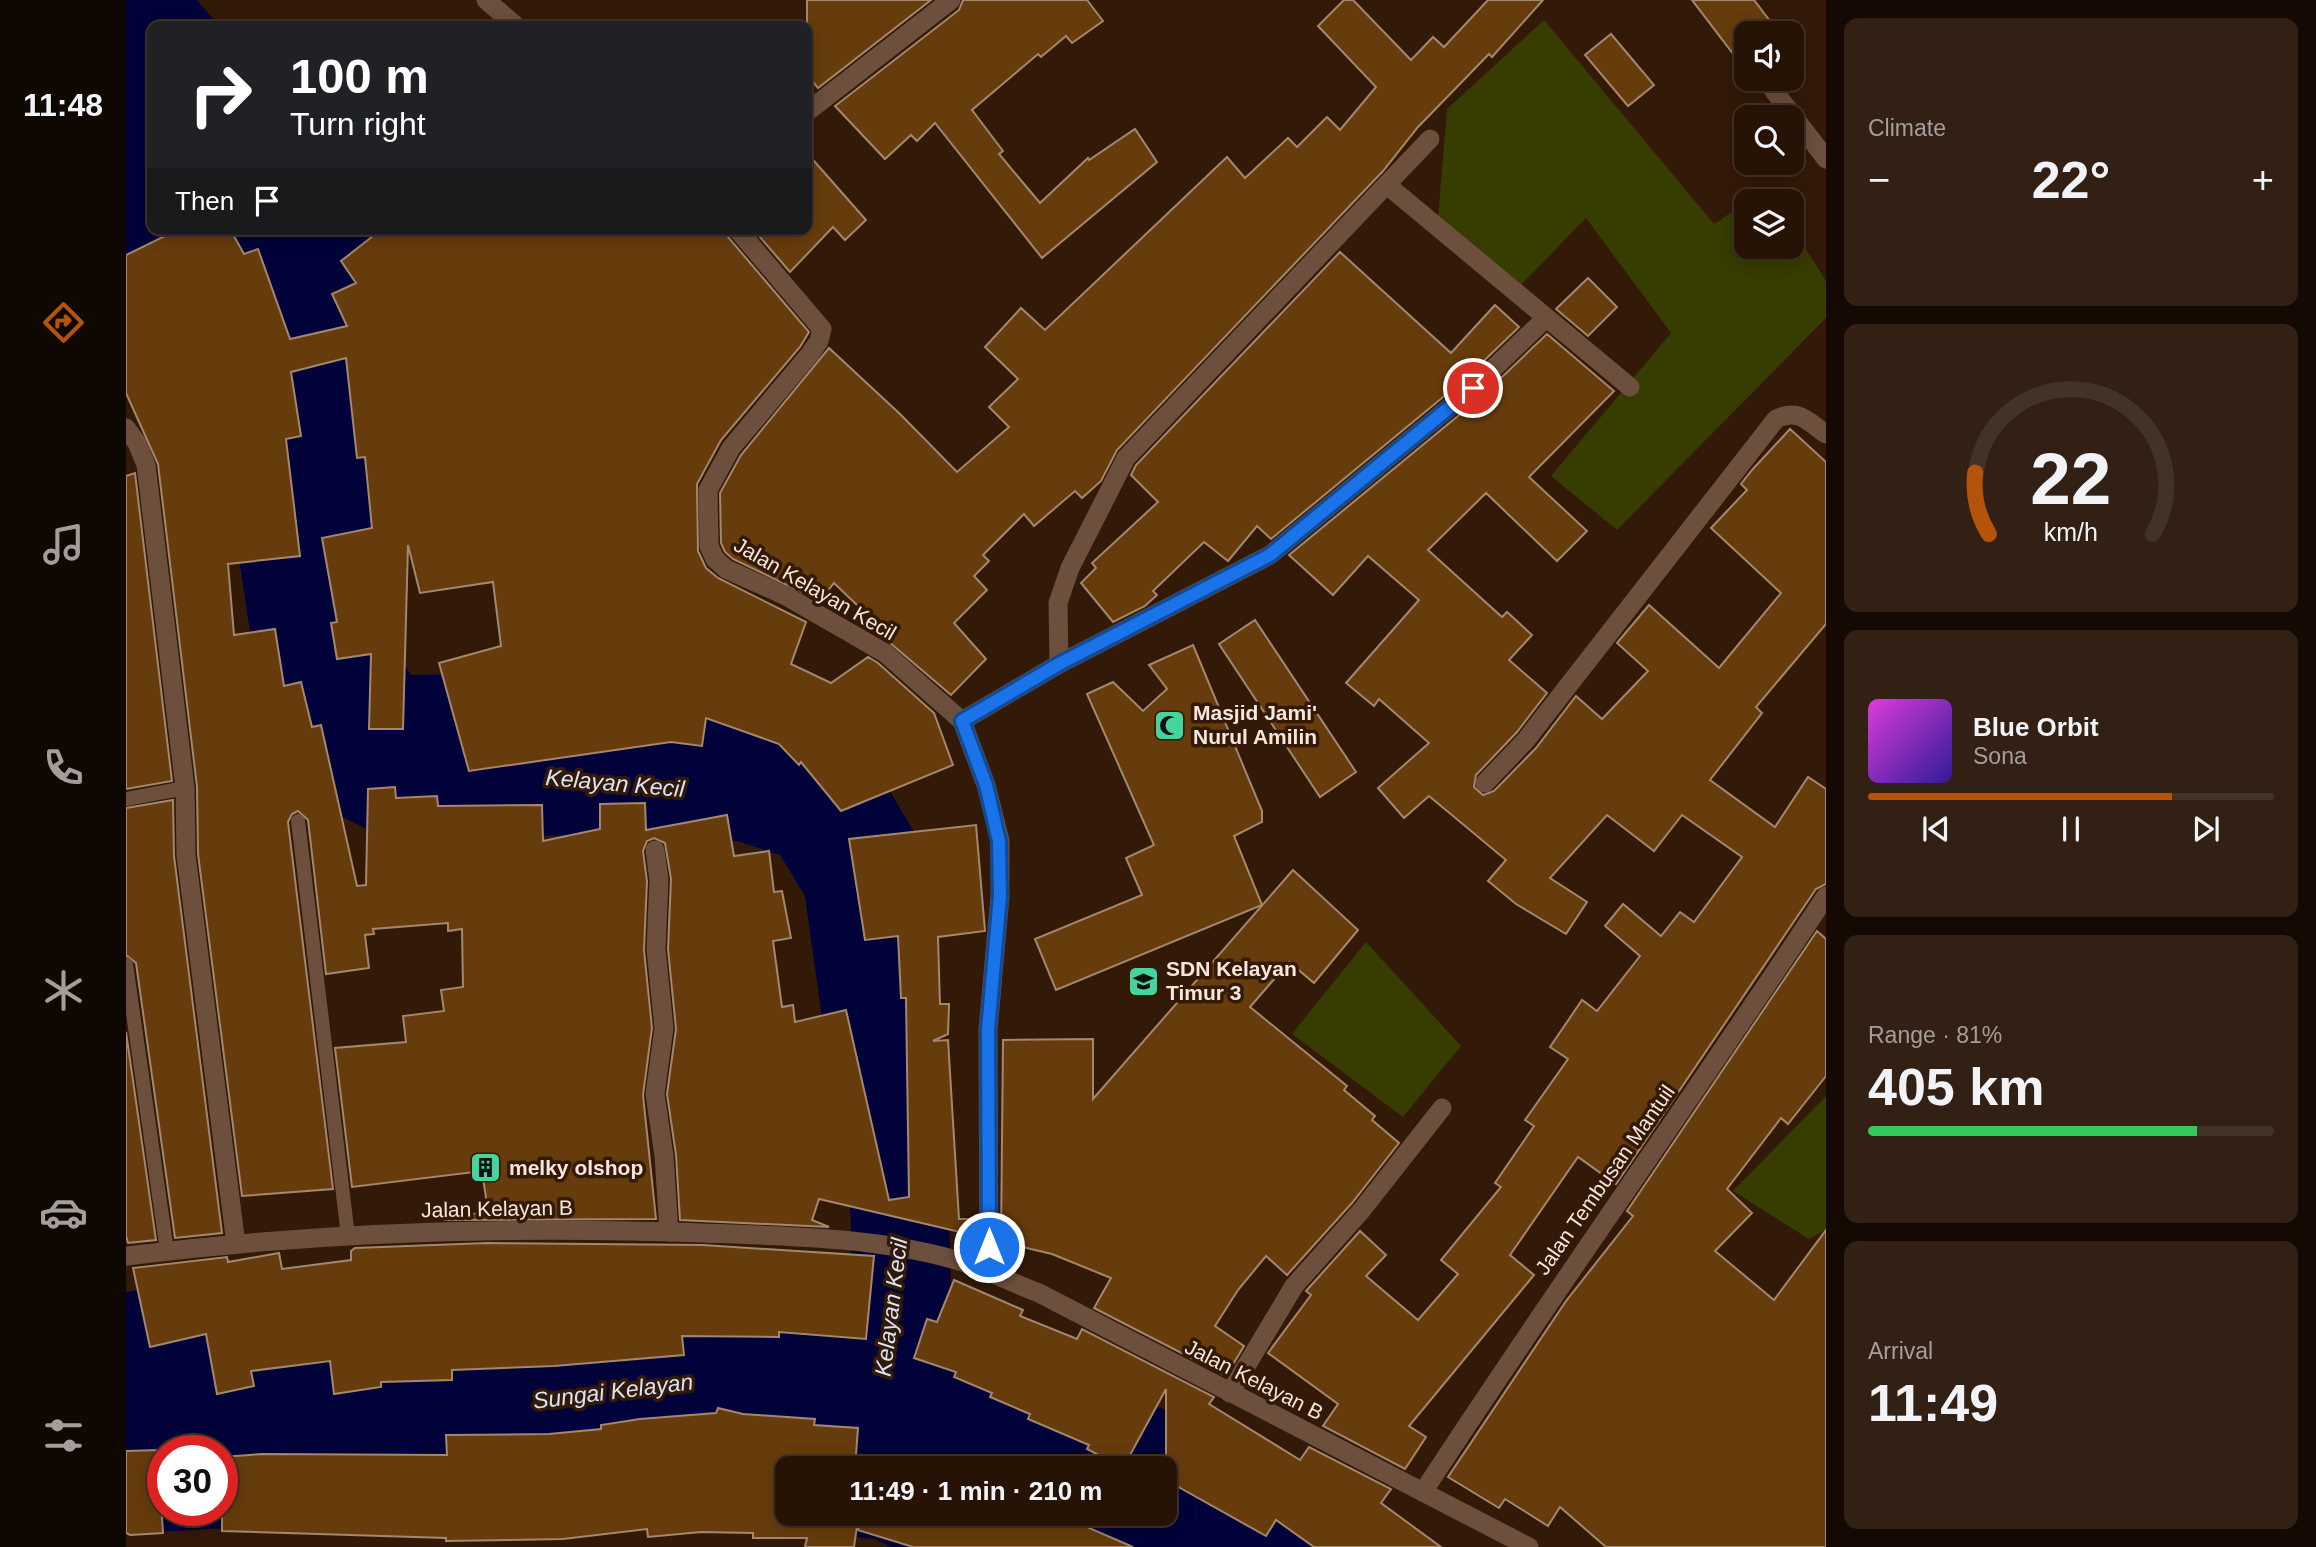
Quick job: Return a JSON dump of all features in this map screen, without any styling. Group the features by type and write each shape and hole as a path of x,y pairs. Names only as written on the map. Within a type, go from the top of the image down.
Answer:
{"street":[{"path":"486,0 510,21"},
{"path":"812,108 951,0"},
{"path":"1774,91 1826,159"},
{"path":"1059,664 1058,603 1081,544 1126,458 1430,139"},
{"path":"1387,185 1630,387"},
{"name":"Jalan Kelayan Kecil","path":"742,235 822,329 819,341 810,354 731,448 708,490 709,546 726,569 786,596 886,653 962,721 986,785 999,841 1000,896 988,1030 989,1273"},
{"path":"962,721 1059,664 1270,555 1473,388 1545,319"},
{"path":"1485,783 1526,740 1776,419 1788,413 1796,414 1826,434"},
{"path":"126,428 146,465 185,788 186,855 236,1244"},
{"path":"655,850 659,880 656,948 664,1028 655,1094 664,1156 668,1232"},
{"name":"Jalan Tembusan Mantuil","path":"1423,1492 1543,1308 1742,1024 1826,896"},
{"path":"1230,1393 1294,1286 1361,1211 1441,1108"},
{"name":"Jalan Kelayan B","path":"126,1256 236,1244 503,1230 788,1236 870,1244 956,1260 1039,1293 1529,1547"}],"lane":[{"path":"126,799 185,788"},
{"path":"298,821 348,1237"},
{"path":"126,964 167,1251"}],"green space":[{"path":"1544,20 1714,224 1734,210 1734,259 1804,259 1804,246 1826,281 1826,318 1617,530 1551,476 1671,333 1586,218 1520,286 1438,218 1447,109"},
{"path":"1366,942 1461,1046 1403,1117 1292,1034"},
{"path":"1826,1096 1826,1230 1809,1239 1733,1191"}],"water":[{"path":"126,0 197,0 215,21 147,21 147,235 373,235 409,302 385,634 411,675 672,669 885,783 926,852 939,947 952,1306 1196,1425 1432,1547 892,1547 874,1539 693,1519 242,1527 126,1534 126,1292 273,1268 844,1276 850,1269 848,1189 842,1163 805,896 780,855 737,841 620,833 440,840 376,834 339,815 255,665 224,458 126,259"}],"building":[{"path":"807,0 931,0 818,88 812,81 812,21 807,21"},
{"path":"963,0 1087,0 1103,21 1072,43 1066,36 1041,57 1038,54 972,110 1003,151 999,154 1040,203 1088,158 1089,160 1135,129 1157,162 1042,258 935,123 917,141 911,135 885,159 835,106 959,10"},
{"path":"1344,0 1353,0 1411,60 1433,37 1444,47 1488,0 1543,0 1492,57 1489,54 1418,127 1383,171 1117,450 1101,481 1082,498 1075,491 1034,526 1024,514 983,555 989,561 974,576 987,590 954,623 986,659 951,695 882,636 885,632 834,583 820,601 733,559 725,552 721,543 720,493 741,455 829,348 957,472 1009,427 989,407 1018,379 985,347 1021,308 1045,330 1227,157 1245,178 1288,138 1297,147 1327,117 1340,130 1376,87 1318,26"},
{"path":"1692,0 1754,0 1770,21 1734,21 1734,55"},
{"path":"1611,34 1654,85 1628,106 1585,55"},
{"path":"812,159 866,220 845,240 833,227 790,272 758,235 812,235"},
{"path":"167,235 233,235 244,254 258,249 290,339 347,326 332,294 356,283 341,261 374,235 727,235 809,332 800,347 721,440 697,484 698,551 706,568 718,578 806,622 791,664 831,683 868,657 878,663 934,713 953,765 841,811 801,762 799,765 779,744 706,718 702,746 671,742 469,771 439,663 501,646 493,582 420,593 408,545 403,729 369,729 371,654 337,659 331,623 337,622 322,538 372,528 365,457 357,458 346,358 291,372 301,436 286,439 300,556 228,564 234,635 275,629 284,686 301,682 312,727 321,725 357,886 366,885 368,789 395,787 396,798 437,796 438,806 542,805 543,841 600,829 600,804 645,803 646,830 727,815 734,856 769,851 774,892 782,891 791,938 773,941 782,1007 793,1005 795,1022 846,1010 889,1200 909,1197 906,998 901,998 898,936 865,940 849,839 976,825 985,931 938,937 940,1004 949,1004 948,1034 933,1041 948,1040 959,1219 977,1219 977,1236 819,1199 812,1220 829,1227 680,1220 676,1155 667,1094 676,1029 668,949 671,879 665,843 654,838 647,841 643,851 647,881 644,950 652,1028 643,1095 656,1219 444,1220 488,1211 482,1171 352,1187 335,1048 406,1042 403,1016 444,1011 441,990 463,987 462,929 448,931 448,923 373,929 374,934 365,935 369,968 326,974 308,820 298,811 292,814 288,822 333,1189 242,1196 198,854 197,787 158,464 126,393 126,255"},
{"path":"1340,252 1451,353 1495,305 1519,327 1465,379 1271,539 1257,526 1228,561 1204,542 1153,591 1157,595 1145,606 1113,622 1081,583 1096,568 1092,563 1158,502 1131,475 1136,465"},
{"path":"1588,278 1617,307 1588,336 1556,309"},
{"path":"1547,334 1614,391 1529,477 1587,531 1557,561 1486,493 1428,550 1502,617 1507,612 1532,635 1509,660 1547,693 1517,732 1476,775 1474,787 1483,795 1494,791 1536,748 1576,696 1602,719 1648,671 1617,643 1649,605 1719,668 1781,593 1711,528 1747,490 1741,484 1790,429 1826,462 1826,624 1756,707 1762,713 1710,780 1775,827 1808,777 1826,789 1826,884 1816,889 1616,1184 1578,1157 1510,1255 1534,1275 1409,1426 1426,1437 1405,1469 1323,1426 1338,1404 1268,1353 1311,1295 1306,1291 1360,1231 1386,1255 1366,1276 1418,1320 1458,1274 1441,1260 1501,1187 1495,1183 1534,1126 1525,1120 1568,1059 1550,1047 1582,1000 1597,1011 1640,956 1605,926 1623,904 1661,936 1680,912 1694,922 1742,857 1682,815 1654,851 1607,815 1550,878 1587,902 1566,934 1516,904 1488,881 1506,860 1429,796 1404,818 1378,788 1429,743 1379,699 1374,706 1346,683 1419,600 1368,556 1333,595 1289,555 1481,397"},
{"path":"135,473 172,781 126,789 126,476"},
{"path":"1255,620 1356,772 1320,797 1219,644"},
{"path":"1193,645 1262,811 1262,822 1234,836 1262,905 1056,990 1035,939 1142,895 1126,858 1154,845 1087,694 1113,682 1143,711 1167,689 1149,665"},
{"path":"173,800 174,856 222,1233 175,1238 136,963 126,955 126,808"},
{"path":"1293,870 1358,930 1314,983 1289,962 1250,1007 1347,1086 1344,1090 1375,1116 1372,1120 1399,1143 1352,1203 1287,1275 1266,1256 1238,1290 1215,1326 1244,1346 1226,1376 1094,1308 1111,1278 1052,1254 1001,1242 1003,1040 1093,1039 1093,1099"},
{"path":"1817,931 1826,939 1826,1076 1788,1124 1781,1118 1727,1189 1752,1213 1715,1251 1774,1300 1826,1230 1826,1547 1606,1547 1560,1507 1548,1526 1505,1499 1499,1508 1448,1477 1566,1301 1633,1216 1627,1211"},
{"path":"126,1032 156,1240 128,1243 126,1236"},
{"path":"487,1243 703,1245 874,1256 866,1339 779,1332 779,1337 682,1336 684,1355 554,1366 452,1370 452,1380 381,1382 381,1387 334,1394 330,1361 251,1371 254,1386 217,1394 206,1334 150,1347 133,1268 227,1257 228,1262 279,1253 282,1269 351,1260 351,1251 355,1248"},
{"path":"954,1280 1023,1310 1020,1316 1077,1339 1082,1329 1214,1397 1209,1404 1300,1460 1309,1447 1391,1489 1381,1503 1441,1547 1314,1547 1276,1520 1266,1536 1177,1486 1177,1456 1166,1456 1166,1389 1130,1456 1100,1456 1087,1449 1089,1445 1028,1419 1030,1414 990,1397 992,1393 954,1377 956,1372 914,1358 927,1319 937,1322"},
{"path":"718,1408 743,1414 815,1419 814,1425 858,1428 856,1456 775,1456 775,1526 857,1526 854,1547 805,1547 807,1538 753,1538 753,1533 701,1532 648,1537 647,1529 563,1539 446,1541 446,1538 222,1531 222,1526 238,1526 238,1456 447,1455 446,1435 549,1434 601,1429 601,1425 640,1419 716,1413"},
{"path":"147,1450 147,1526 163,1526 163,1533 126,1533 126,1451"},
{"path":"859,1526 1085,1526 1133,1547 913,1547 858,1530"}],"place":[{"name":"Masjid Jami' Nurul Amilin","path":"1170,725"},
{"name":"SDN Kelayan Timur 3","path":"1143,981"},
{"name":"melky olshop","path":"486,1168"}],"route":[{"path":"989,1247 988,1030 1000,896 999,841 986,785 962,721 1059,664 1270,555 1473,388"}],"water label":[{"name":"Kelayan Kecil","path":"615,783"},
{"name":"Kelayan Kecil","path":"891,1307"},
{"name":"Sungai Kelayan","path":"613,1391"}]}
